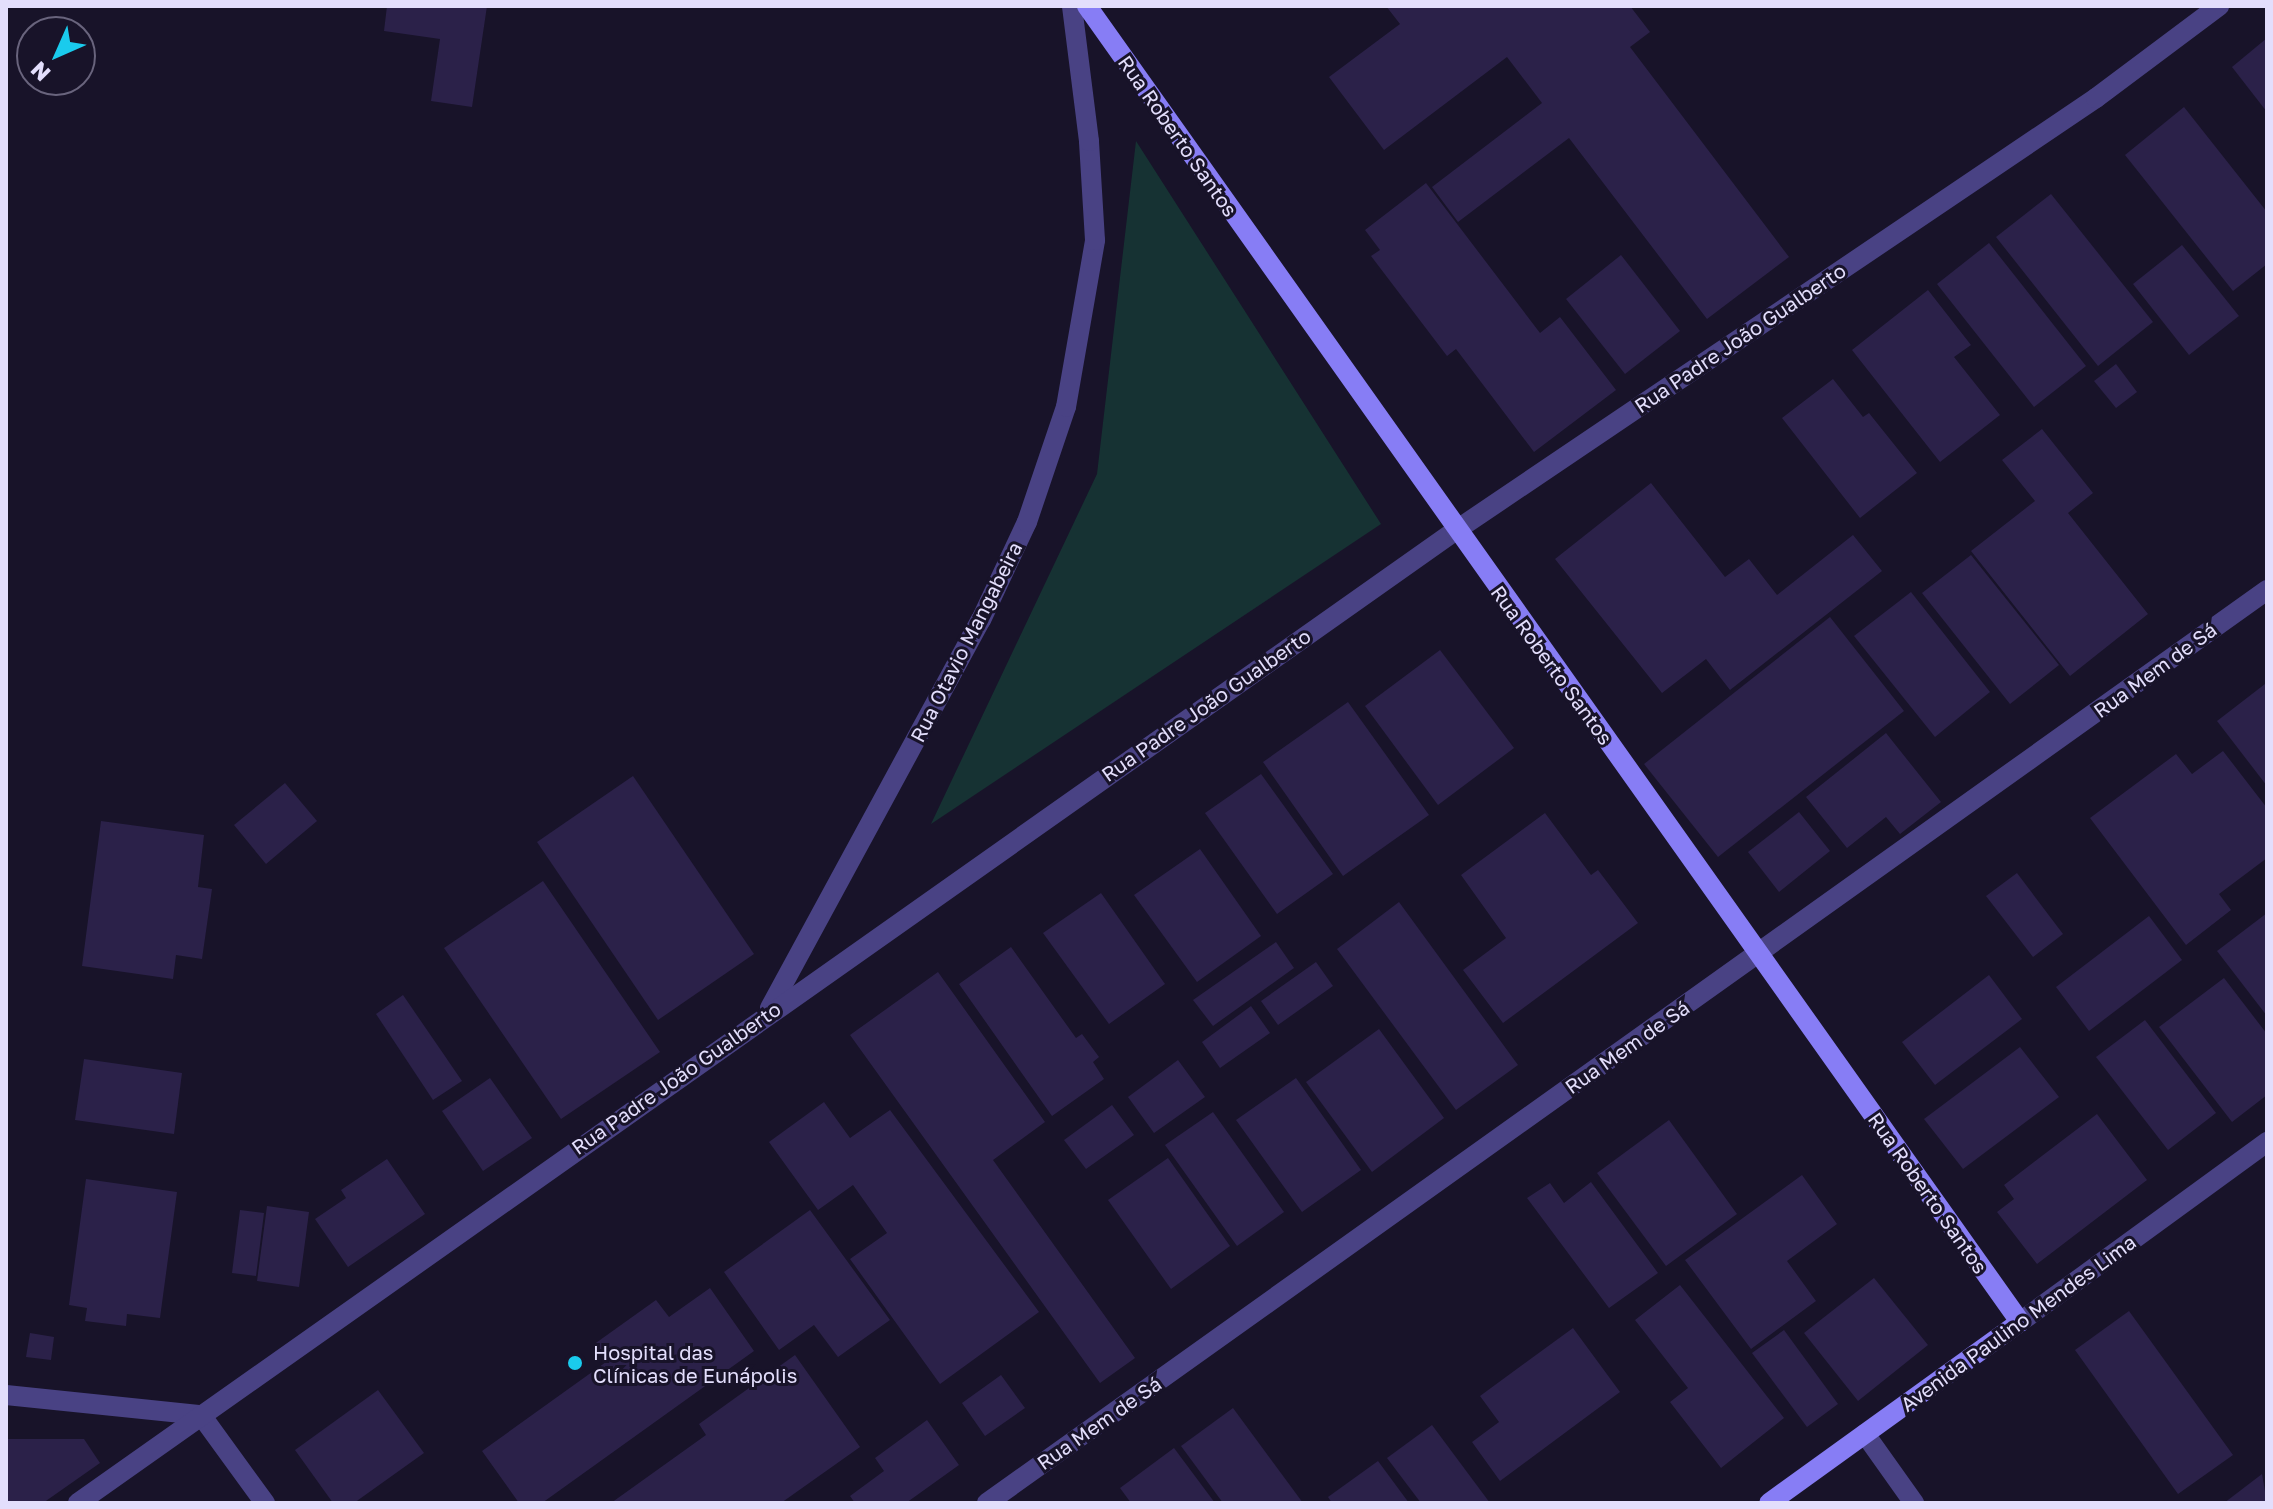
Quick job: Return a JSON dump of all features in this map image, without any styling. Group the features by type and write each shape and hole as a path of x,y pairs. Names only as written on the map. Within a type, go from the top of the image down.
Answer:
{"main road":[{"name":"Rua Roberto Santos","path":"1087,6 1455,531 2020,1322"},
{"name":"Avenida Paulino Mendes Lima","path":"1769,1503 2020,1322"}],"street":[{"name":"Rua Otavio Mangabeira","path":"767,1013 981,620 1027,522 1066,407 1095,240 1089,141 1072,6"},
{"name":"Rua Padre João Gualberto","path":"78,1503 767,1013 1455,531 2096,98 2219,6"},
{"name":"Rua Mem de Sá","path":"987,1503 2267,590"},
{"name":"Avenida Paulino Mendes Lima","path":"2020,1322 2267,1142"},
{"path":"6,1395 201,1415 265,1503"},
{"path":"1865,1434 1914,1503"}],"green space":[{"path":"1136,141 1381,524 931,824 1097,474"}],"building":[{"path":"387,6 487,6 472,107 431,101 440,39 384,31"},
{"path":"1386,6 1630,6 1650,32 1630,47 1789,257 1707,319 1569,138 1458,222 1432,187 1542,103 1507,57 1384,150 1329,77 1400,24"},
{"path":"2267,38 2267,112 2232,67"},
{"path":"2184,107 2267,212 2267,264 2233,291 2125,155"},
{"path":"1426,183 1540,333 1560,317 1616,390 1534,452 1456,349 1447,356 1371,256 1380,250 1365,230"},
{"path":"2051,194 2153,322 2098,366 1996,237"},
{"path":"1989,243 2086,366 2034,407 1937,284"},
{"path":"2182,245 2239,316 2189,355 2133,284"},
{"path":"1621,255 1680,331 1625,374 1566,299"},
{"path":"1928,290 1971,345 1954,357 2000,415 1940,462 1852,350"},
{"path":"2116,364 2137,392 2116,408 2094,381"},
{"path":"1833,379 1863,417 1869,413 1917,473 1860,518 1782,418"},
{"path":"2042,429 2093,493 2068,513 2148,614 2070,676 1971,551 2035,501 2002,460"},
{"path":"1651,483 1725,577 1749,559 1777,595 1853,535 1882,571 1730,690 1706,659 1662,693 1555,559"},
{"path":"1971,555 2059,665 2010,704 1922,593"},
{"path":"1911,592 1990,692 1935,737 1854,636"},
{"path":"1830,617 1904,711 1718,857 1644,764"},
{"path":"1440,650 1514,748 1438,805 1365,706"},
{"path":"2265,684 2267,687 2267,786 2217,721"},
{"path":"1348,702 1429,815 1343,876 1263,762"},
{"path":"1886,733 1941,802 1900,834 1886,817 1847,848 1806,797"},
{"path":"2223,751 2267,808 2267,858 2219,894 2231,910 2186,945 2090,818 2176,754 2192,774"},
{"path":"1261,774 1333,874 1277,914 1205,813"},
{"path":"633,776 754,954 658,1020 537,842"},
{"path":"285,783 317,821 266,864 234,825"},
{"path":"1799,812 1830,851 1779,892 1748,852"},
{"path":"1545,813 1591,875 1598,870 1638,923 1503,1023 1463,970 1506,938 1461,875"},
{"path":"101,821 204,835 198,887 212,889 202,959 176,955 173,979 82,966"},
{"path":"1200,849 1261,936 1197,982 1134,895"},
{"path":"2017,873 2063,934 2033,957 1986,896"},
{"path":"543,881 660,1052 561,1119 444,948"},
{"path":"1101,893 1165,984 1109,1024 1043,933"},
{"path":"1399,902 1518,1065 1456,1110 1337,949"},
{"path":"2267,913 2267,1016 2217,951"},
{"path":"2149,916 2182,960 2089,1031 2056,987"},
{"path":"1276,942 1294,968 1213,1026 1193,1000"},
{"path":"1011,947 1076,1038 1082,1034 1099,1057 1093,1062 1104,1079 1052,1116 959,984"},
{"path":"1316,962 1333,986 1278,1025 1261,1001"},
{"path":"938,972 1045,1122 993,1160 1135,1358 1100,1383 850,1035"},
{"path":"1989,975 2022,1019 1935,1085 1902,1042"},
{"path":"2224,978 2267,1034 2267,1095 2232,1122 2159,1027"},
{"path":"403,995 462,1081 433,1100 376,1014"},
{"path":"1251,1006 1270,1033 1220,1068 1202,1042"},
{"path":"2145,1020 2216,1113 2168,1150 2096,1057"},
{"path":"1379,1029 1444,1118 1372,1172 1306,1082"},
{"path":"2020,1047 2059,1097 1963,1169 1924,1119"},
{"path":"84,1059 182,1073 174,1134 75,1120"},
{"path":"1178,1060 1205,1097 1154,1133 1128,1097"},
{"path":"490,1078 532,1138 483,1171 442,1111"},
{"path":"1296,1078 1361,1170 1302,1212 1236,1120"},
{"path":"824,1102 850,1138 890,1110 1039,1312 940,1384 850,1259 887,1233 853,1185 818,1210 769,1142"},
{"path":"1112,1105 1134,1135 1086,1169 1064,1140"},
{"path":"1213,1112 1284,1212 1237,1246 1165,1145"},
{"path":"2097,1114 2147,1180 2037,1264 1997,1212 2014,1199 2004,1185"},
{"path":"1669,1120 1737,1214 1666,1266 1597,1173"},
{"path":"1168,1158 1230,1246 1171,1289 1108,1200"},
{"path":"387,1159 425,1214 348,1267 315,1219 346,1198 341,1190"},
{"path":"1802,1175 1837,1224 1787,1261 1816,1301 1751,1349 1685,1260"},
{"path":"86,1179 177,1192 160,1318 127,1314 126,1326 85,1321 87,1308 69,1305"},
{"path":"1591,1182 1658,1273 1609,1308 1527,1198 1550,1183 1564,1203"},
{"path":"267,1206 309,1212 299,1287 257,1281"},
{"path":"240,1210 264,1213 256,1276 232,1273"},
{"path":"810,1210 890,1320 838,1357 814,1325 779,1350 724,1272"},
{"path":"1874,1278 1928,1345 1858,1401 1804,1333"},
{"path":"1680,1285 1784,1418 1721,1468 1670,1402 1688,1388 1635,1320"},
{"path":"710,1288 754,1351 542,1503 519,1503 482,1451 606,1362 593,1345 656,1300 669,1317"},
{"path":"2129,1311 2233,1455 2178,1494 2075,1350"},
{"path":"1573,1328 1620,1392 1500,1481 1472,1442 1499,1422 1480,1396"},
{"path":"1784,1330 1838,1404 1807,1427 1752,1353"},
{"path":"30,1333 54,1337 51,1360 26,1357"},
{"path":"795,1355 860,1447 781,1503 611,1503 706,1435 699,1424"},
{"path":"1001,1375 1025,1408 985,1436 962,1403"},
{"path":"378,1390 424,1453 354,1503 333,1503 295,1450"},
{"path":"1233,1408 1303,1503 1223,1503 1181,1446"},
{"path":"927,1420 959,1465 906,1503 855,1503 850,1496 884,1471 875,1458"},
{"path":"1432,1425 1490,1503 1421,1503 1387,1458"},
{"path":"6,1439 84,1439 100,1463 43,1503 6,1503"},
{"path":"1174,1448 1215,1503 1131,1503 1120,1488"},
{"path":"1378,1461 1409,1503 1332,1503 1328,1497"},
{"path":"2262,1474 2267,1503 2224,1503"}],"place":[{"name":"Hospital das Clínicas de Eunápolis","path":"575,1363"}]}
